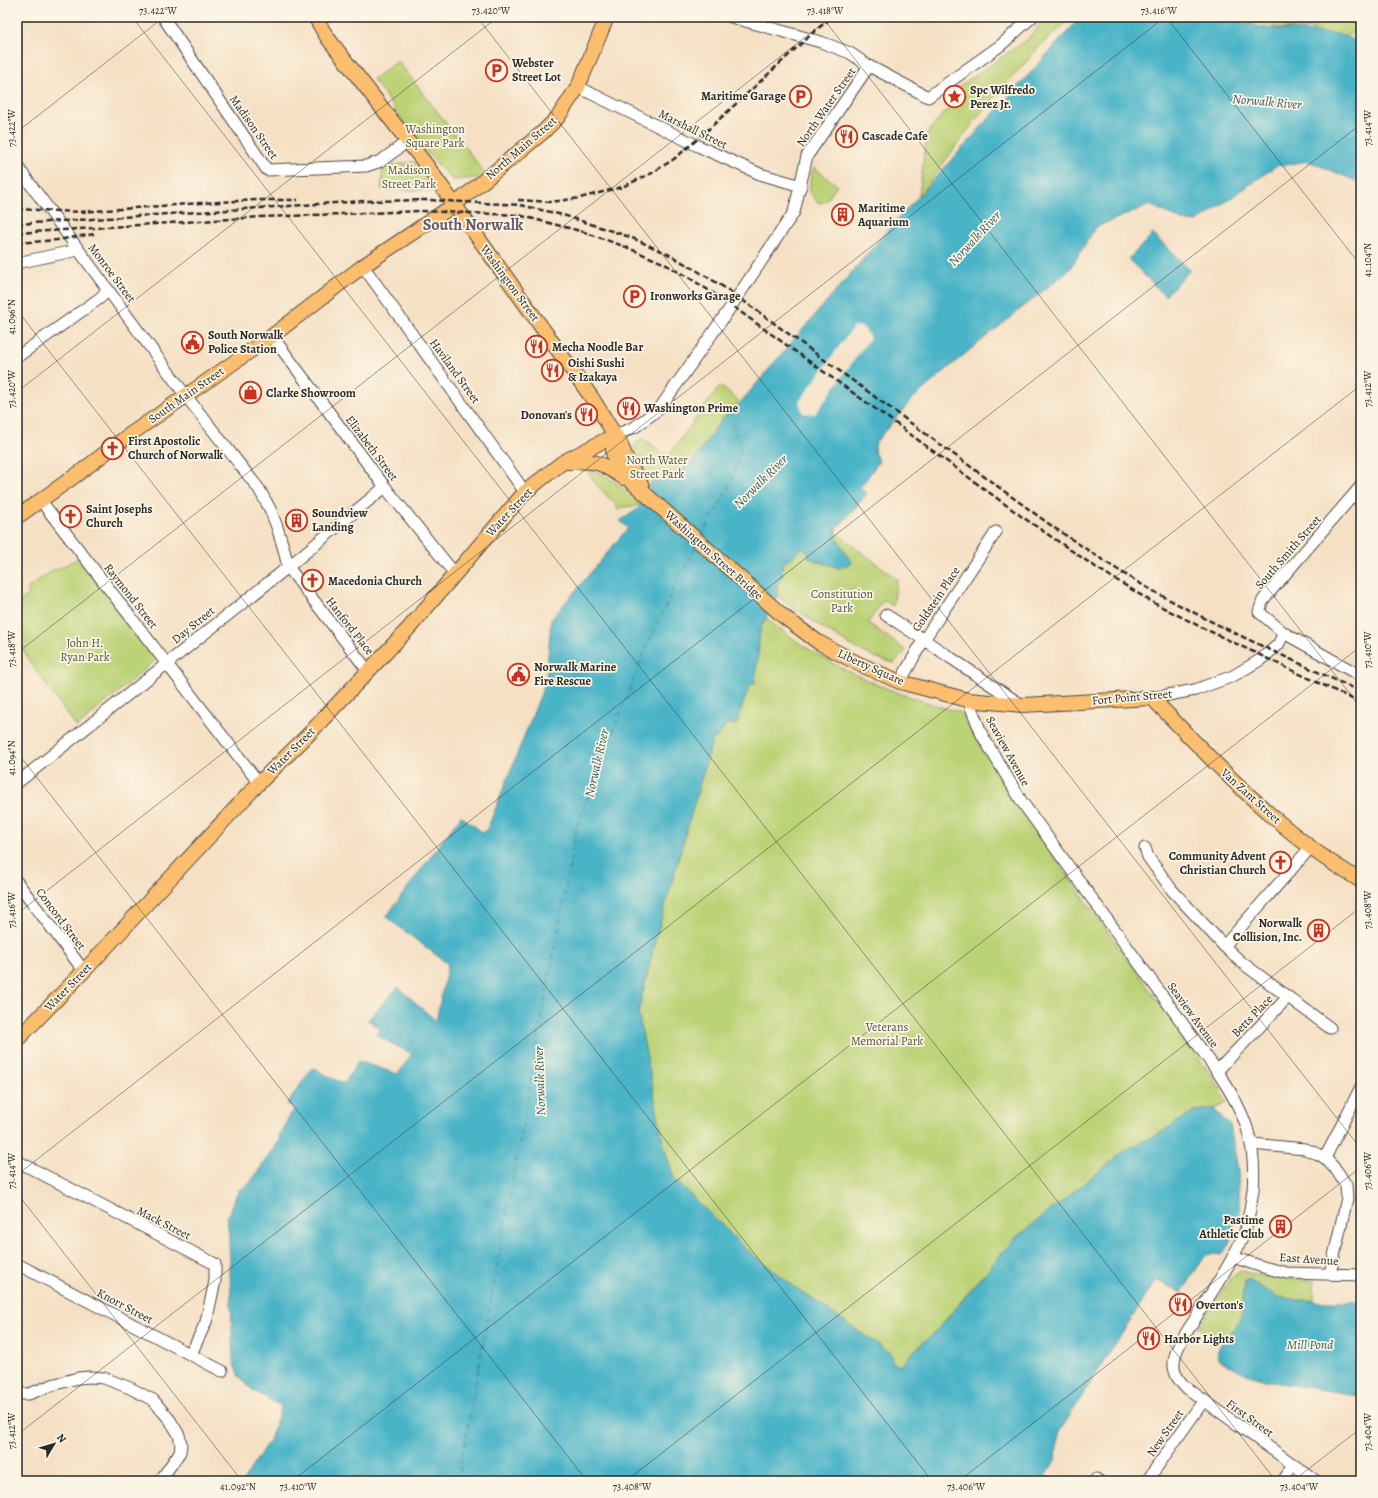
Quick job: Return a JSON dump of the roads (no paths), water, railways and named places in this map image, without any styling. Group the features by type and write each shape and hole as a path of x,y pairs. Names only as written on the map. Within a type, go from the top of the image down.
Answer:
{"main road":[{"name":"Washington Street","path":"315,17 328,37 408,141 592,398 615,435 645,493"},
{"name":"North Main Street","path":"454,205 542,133 558,117 578,87 607,17"},
{"name":"South Main Street","path":"17,517 41,501 125,438 272,336 363,266 454,205"},
{"name":"Water Street","path":"17,1040 84,971 259,783 307,736 409,628 526,492 563,462 615,435"},
{"path":"615,435 612,448 615,458 624,475 645,493"},
{"path":"563,462 590,461 601,463 634,484"},
{"name":"Washington Street Bridge","path":"645,493 783,616"},
{"name":"Liberty Square","path":"783,616 818,642 857,663 900,682 968,700"},
{"name":"Fort Point Street","path":"968,700 1023,705 1152,698"},
{"name":"Van Zant Street","path":"1152,698 1218,766 1310,848 1361,881"}],"street":[{"name":"Madison Street","path":"162,17 268,170 366,166 381,161 408,141"},
{"path":"731,17 821,42 850,53 870,66"},
{"name":"North Water Street","path":"615,435 635,427 660,408 726,314 794,212 808,156 870,66 928,97 1001,45 1032,17"},
{"name":"Marshall Street","path":"578,87 709,151 754,171 800,186"},
{"name":"Monroe Street","path":"17,166 186,396"},
{"path":"17,263 78,250"},
{"name":"Haviland Street","path":"363,266 526,492"},
{"path":"17,358 100,298 108,290"},
{"name":"Elizabeth Street","path":"272,336 385,487 455,574"},
{"name":"Hanford Place","path":"186,396 259,490 270,509 277,527 288,567 368,671"},
{"name":"South Smith Street","path":"1284,633 1259,612 1263,600 1332,522 1361,486"},
{"name":"Day Street","path":"17,783 288,567 385,487"},
{"name":"Raymond Street","path":"41,501 259,783"},
{"name":"Goldstein Place","path":"900,682 924,640 996,532"},
{"path":"886,615 1023,705"},
{"path":"1284,633 1361,676"},
{"name":"Fort Point Street","path":"1152,698 1195,690 1233,676 1260,660 1278,645 1284,633"},
{"name":"Seaview Avenue","path":"968,700 982,735 1022,802 1218,1070 1233,1094 1244,1116 1252,1144 1254,1174 1251,1205 1245,1231 1233,1257 1184,1336 1176,1353 1174,1363 1175,1371"},
{"name":"Betts Place","path":"1145,848 1148,858 1172,890 1224,946 1241,962 1330,1028"},
{"path":"1224,946 1310,848"},
{"name":"Concord Street","path":"17,882 84,971"},
{"name":"Betts Place","path":"1218,1070 1288,997"},
{"path":"1325,1158 1358,1099 1361,1086"},
{"path":"1252,1144 1305,1149 1318,1154 1325,1158 1337,1171 1346,1185 1348,1198 1330,1274"},
{"name":"Mack Street","path":"17,1161 215,1264 215,1281 206,1322 191,1354"},
{"name":"East Avenue","path":"1233,1257 1287,1273 1361,1275"},
{"name":"Knorr Street","path":"17,1264 222,1371"},
{"name":"First Street","path":"1175,1371 1178,1380 1184,1386 1316,1481"},
{"path":"17,1392 21,1394 29,1394 52,1385 78,1378 90,1377 104,1378 130,1388 153,1400 170,1420 179,1436 181,1444 180,1452 160,1481"},
{"name":"New Street","path":"1147,1481 1204,1400"},
{"path":"1282,1481 1293,1465"}],"water":[{"name":"Norwalk River","path":"1081,17 1218,17 1266,28 1340,34 1361,43 1361,183 1308,161 1276,166 1197,222 1181,220 1150,205 1096,227 1069,270 912,399 876,442 874,452 879,461 860,488 867,494 840,525 836,527 837,539 846,555 851,560 850,564 839,568 816,561 809,558 808,552 803,548 785,561 782,567 783,575 777,584 777,596 760,630 755,683 749,686 738,718 738,723 736,725 727,723 720,734 712,741 655,941 638,1012 664,1146 674,1179 746,1249 796,1288 892,1354 893,1363 901,1366 913,1352 940,1327 1013,1240 1127,1149 1157,1135 1194,1111 1214,1109 1230,1125 1238,1170 1240,1209 1229,1244 1222,1255 1205,1255 1182,1293 1156,1280 1058,1434 1056,1460 1046,1474 1044,1481 243,1481 271,1437 281,1406 252,1390 239,1377 233,1361 227,1217 238,1191 250,1183 280,1139 278,1136 294,1109 287,1104 312,1068 344,1084 358,1061 398,1074 412,1054 376,1035 380,1028 368,1020 398,987 436,1021 448,964 386,917 461,816 482,832 487,830 546,681 551,620 628,528 620,521 638,509 651,483 667,479 692,463 722,419 739,404 887,231"},
{"path":"1153,234 1190,270 1165,296 1128,259"},
{"name":"Mill Pond","path":"1249,1279 1278,1297 1326,1302 1361,1302 1361,1397 1333,1391 1276,1383 1245,1373 1218,1359 1221,1344 1240,1320 1245,1281"}],"railway":[{"path":"518,200 551,202 580,198 622,187 652,173 674,159 699,138 832,17"},
{"path":"17,209 80,212 201,203 257,200 298,200"},
{"path":"17,224 364,201 428,200 520,205 563,215 630,237 668,254 730,291 1056,529 1120,571 1146,587 1208,620 1361,692"},
{"path":"17,233 261,217 421,211 518,215 584,232 626,247 663,263 724,300 1021,516 1097,568 1152,602 1203,628 1361,703"},
{"path":"17,243 57,240 94,234"}],"place":[{"name":"Webster Street Lot","path":"497,70"},
{"name":"Maritime Garage","path":"801,96"},
{"name":"Spc Wilfredo Perez Jr.","path":"955,97"},
{"name":"Cascade Cafe","path":"846,136"},
{"name":"Maritime Aquarium","path":"842,215"},
{"name":"Ironworks Garage","path":"635,296"},
{"name":"South Norwalk Police Station","path":"192,342"},
{"name":"Mecha Noodle Bar","path":"536,347"},
{"name":"Oishi Sushi & Izakaya","path":"553,370"},
{"name":"Clarke Showroom","path":"251,393"},
{"name":"Washington Prime","path":"629,408"},
{"name":"Donovan's","path":"587,415"},
{"name":"First Apostolic Church of Norwalk","path":"112,448"},
{"name":"Saint Josephs Church","path":"70,516"},
{"name":"Soundview Landing","path":"296,520"},
{"name":"Macedonia Church","path":"312,581"},
{"name":"Norwalk Marine Fire Rescue","path":"519,674"},
{"name":"Community Advent Christian Church","path":"1281,863"},
{"name":"Norwalk Collision, Inc.","path":"1318,930"},
{"name":"Pastime Athletic Club","path":"1280,1227"},
{"name":"Overton's","path":"1181,1305"},
{"name":"Harbor Lights","path":"1149,1339"}],"district":[{"name":"South Norwalk","path":"473,224"}],"park label":[{"name":"Washington Square Park","path":"435,136"},
{"name":"Madison Street Park","path":"409,177"},
{"name":"North Water Street Park","path":"657,467"},
{"name":"Constitution Park","path":"842,601"},
{"name":"John H. Ryan Park","path":"85,650"},
{"name":"Veterans Memorial Park","path":"887,1034"}]}
